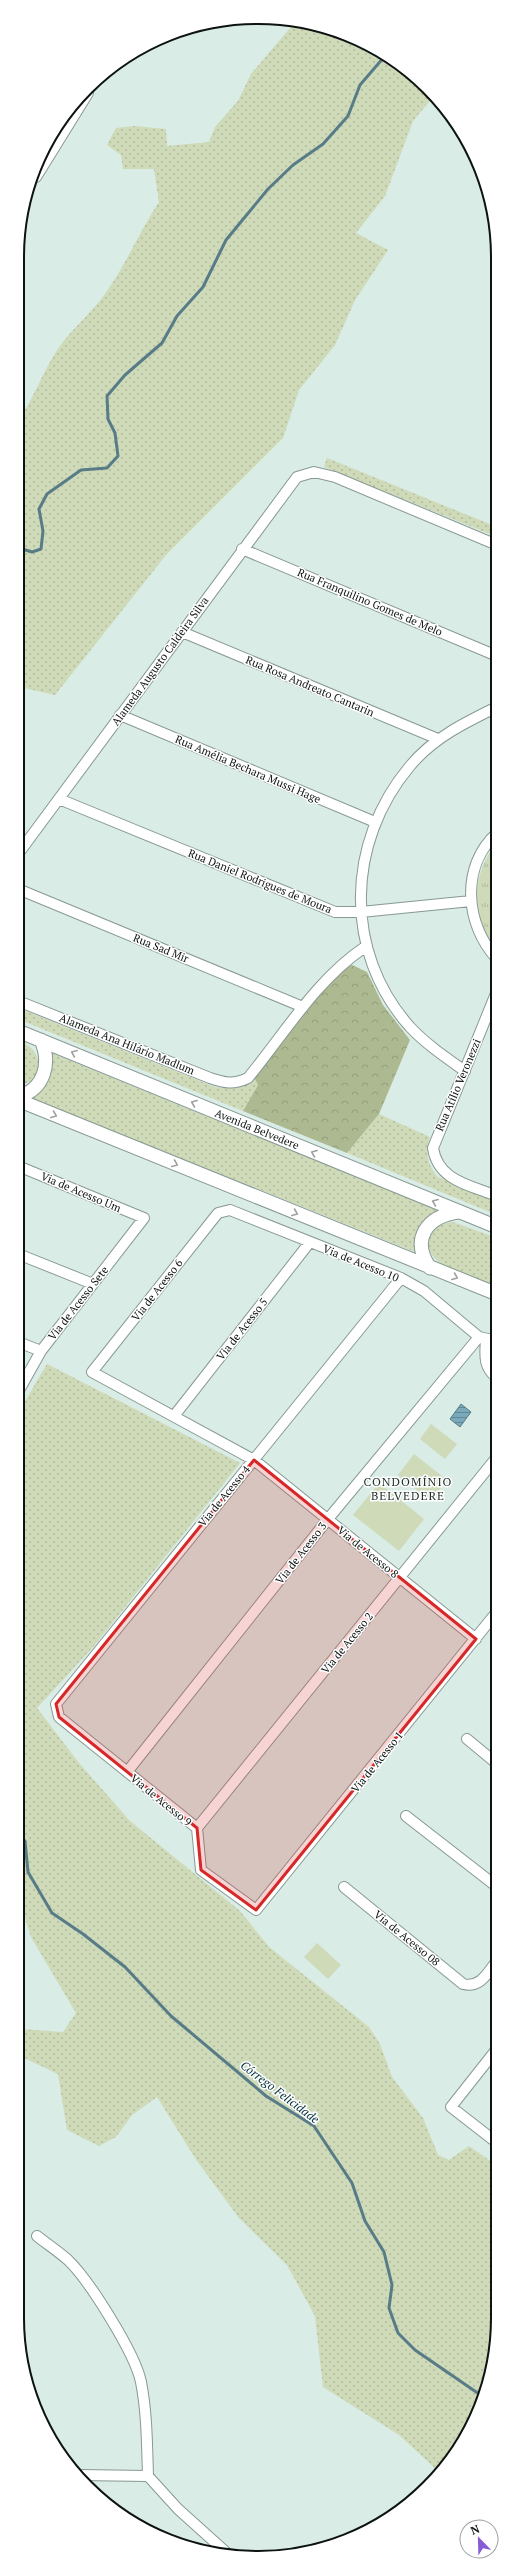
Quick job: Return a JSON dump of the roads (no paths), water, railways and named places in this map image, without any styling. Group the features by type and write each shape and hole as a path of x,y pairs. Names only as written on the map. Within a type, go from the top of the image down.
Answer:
{"main road":[{"name":"Avenida Belvedere","path":"24,1033 491,1225"},
{"path":"24,1094 33,1089 45,1071 47,1060 41,1040"},
{"path":"24,1102 491,1292"},
{"path":"430,1268 424,1258 421,1247 425,1230 437,1217 459,1212"}],"street":[{"path":"43,166 79,107"},
{"name":"Alameda Augusto Caldeira Silva","path":"24,846 289,485 305,473 314,472 335,477 491,542"},
{"name":"Rua Franquilino Gomes de Melo","path":"242,549 491,653"},
{"name":"Rua Rosa Andreato Cantarin","path":"182,632 438,739"},
{"path":"465,1071 433,1049 410,1026 389,997 365,947 361,912 361,883 366,852 375,822 391,793 410,765 438,739 461,724 491,710"},
{"name":"Rua Amélia Bechara Mussi Hage","path":"120,715 375,822"},
{"name":"Rua Daniel Rodrigues de Moura","path":"59,799 335,912 361,912 471,901"},
{"path":"491,841 481,854 473,876 471,901 473,917 479,934 491,951"},
{"name":"Rua Sad Mir","path":"24,892 303,1007"},
{"path":"303,1007 344,962 365,947"},
{"name":"Alameda Ana Hilário Madlum","path":"24,1003 226,1084 236,1084 248,1078 303,1007"},
{"name":"Rua Atílio Veronezzi","path":"491,1006 433,1148 435,1158 448,1177 491,1194"},
{"name":"Via de Acesso Um","path":"24,1168 144,1218"},
{"name":"Via de Acesso 10","path":"224,1210 236,1211 401,1278 424,1291 483,1338 491,1340"},
{"name":"Via de Acesso 6","path":"92,1372 214,1218 224,1210"},
{"name":"Via de Acesso Sete","path":"24,1381 41,1351 144,1218"},
{"name":"Via de Acesso 5","path":"174,1416 310,1242"},
{"path":"24,1256 93,1284"},
{"name":"Via de Acesso 4","path":"59,1717 56,1704 401,1278"},
{"path":"483,1338 485,1359 491,1373"},
{"name":"Via de Acesso 3","path":"127,1772 328,1519 483,1338"},
{"path":"24,1344 41,1351"},
{"name":"Via de Acesso 8","path":"92,1372 254,1460 476,1639"},
{"name":"Via de Acesso 2","path":"197,1828 491,1464"},
{"name":"Via de Acesso 1","path":"256,1910 491,1620"},
{"name":"Via de Acesso 9","path":"59,1717 197,1828 201,1870 256,1910"},
{"path":"466,1739 491,1759"},
{"path":"406,1816 491,1882"},
{"name":"Via de Acesso 08","path":"344,1887 463,1984 471,1986 478,1984 491,1968"},
{"path":"491,2056 452,2107 491,2138"},
{"path":"37,2236 68,2261 87,2283 130,2355 141,2381 147,2430 148,2476 178,2509 222,2548"},
{"path":"85,2475 148,2476"}],"water":[{"path":"461,1404 471,1412 460,1427 450,1419"}],"waterway":[{"path":"24,550 32,552 41,549 43,531 39,509 47,494 81,470 107,468 118,456 115,433 108,419 107,396 125,375 162,343 177,316 203,287 226,240 268,189 293,165 323,144 348,116 360,85 382,60"},
{"name":"Córrego Felicidade","path":"24,1840 28,1872 52,1913 83,1934 125,1967 171,2016 266,2096 314,2126 352,2183 365,2221 384,2252 392,2285 389,2308 398,2333 415,2350 479,2394"}],"district":[{"name":"CONDOMÍNIO BELVEDERE","path":"408,1488"}]}
